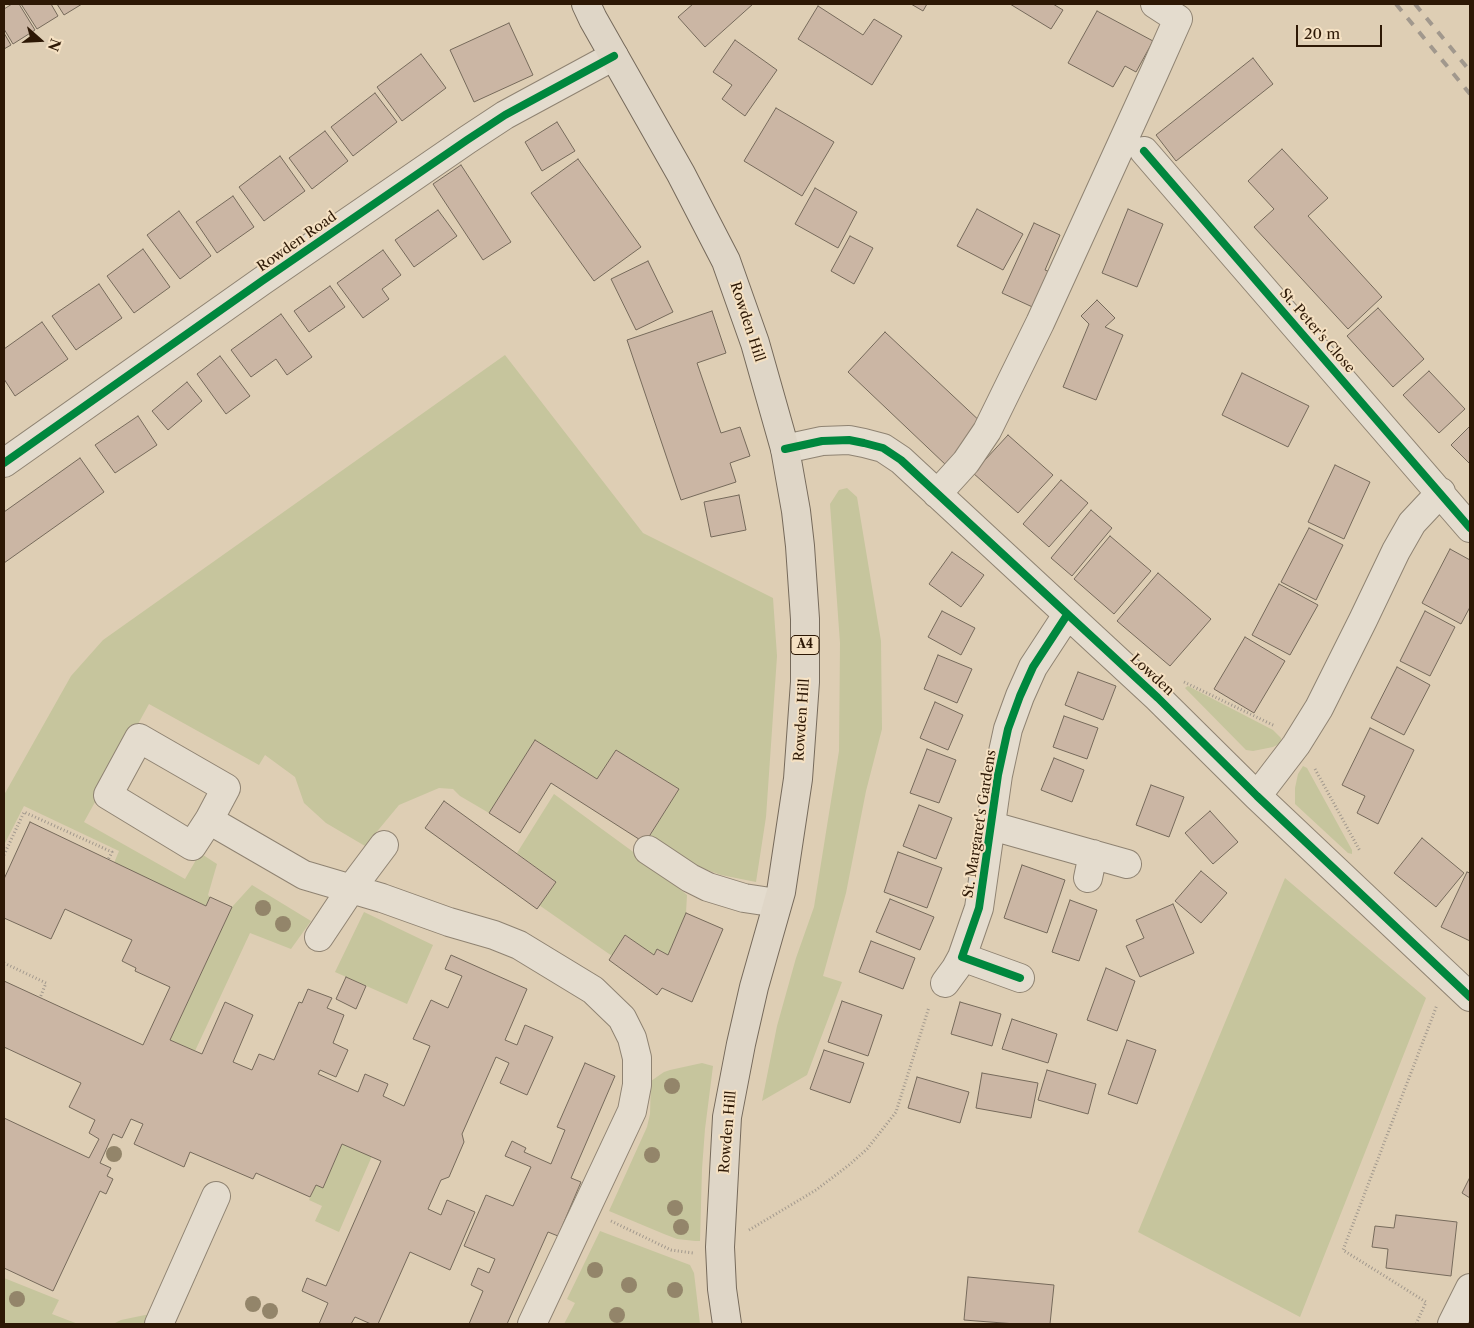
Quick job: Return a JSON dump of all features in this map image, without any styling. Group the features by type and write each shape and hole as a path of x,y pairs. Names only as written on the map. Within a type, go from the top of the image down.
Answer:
{"main road":[{"name":"Rowden Hill","path":"586,4 681,174 726,261 755,343 784,449 800,546 805,620 805,682 797,787 786,866 752,996 727,1117 720,1248 722,1289 727,1324"}],"street":[{"path":"937,494 966,462 987,431 1040,323 1154,73 1178,19 1155,4"},
{"name":"Rowden Road","path":"4,463 262,281 467,140 512,111 614,56"},
{"name":"St. Peter's Close","path":"1144,151 1470,528"},
{"name":"Lowden","path":"784,449 834,440 873,445 896,457 1158,698 1257,796 1470,997"},
{"path":"1257,796 1296,745 1318,708 1408,530 1422,511 1440,492"},
{"name":"St. Margaret's Gardens","path":"938,992 953,973 962,957 979,908 1008,729 1033,667 1067,614"},
{"path":"209,820 304,875 382,898 449,922 494,935 519,946 593,990 622,1018 632,1038 637,1058 637,1085 632,1111 532,1324"},
{"path":"992,826 1090,866 1127,864"},
{"path":"319,937 351,889 384,845"},
{"path":"648,850 690,878 708,887 744,898 777,903"},
{"path":"962,957 1020,978"},
{"path":"159,1324 216,1196"},
{"path":"1452,1324 1470,1288"}],"path":[{"path":"4,855 24,812 112,852 108,860"},
{"path":"4,963 46,983 40,998"},
{"path":"1416,1324 1426,1302 1343,1250 1448,976"},
{"path":"586,1209 671,1250 699,1253 720,1248 816,1190 844,1170 866,1149 896,1112 938,992"}],"green space":[{"path":"505,355 643,533 773,598 777,656 766,817 756,882 721,875 699,867 650,836 679,789 616,750 597,779 535,740 489,813 460,796 453,789 439,788 399,805 365,846 326,823 304,803 295,777 265,755 259,765 149,704 84,822 185,879 200,853 217,864 208,895 210,897 206,906 114,863 119,851 24,806 4,845 4,795 71,676 103,640"},
{"path":"847,488 857,497 881,641 882,729 866,791 846,893 823,976 842,982 807,1075 762,1101 777,1026 796,958 814,907 839,751 840,643 830,504 839,490"},
{"path":"1188,686 1273,730 1281,738 1281,743 1273,747 1253,751 1246,750 1185,688"},
{"path":"1303,766 1307,768 1352,850 1352,854 1348,853 1295,804 1295,788 1298,774"},
{"path":"554,794 647,862 687,895 686,913 668,955 657,950 654,955 625,935 612,956 539,905 556,882 517,853"},
{"path":"1285,878 1426,998 1300,1317 1138,1232"},
{"path":"252,885 311,921 291,949 250,933 195,1051 170,1040 232,907"},
{"path":"364,912 433,945 407,1004 335,972"},
{"path":"702,1063 713,1066 702,1169 700,1241 695,1241 677,1239 609,1211 647,1127 650,1114 651,1081 664,1072"},
{"path":"342,1144 372,1156 339,1232 315,1221 322,1206 309,1200 316,1185 323,1188"},
{"path":"600,1231 690,1265 694,1273 700,1324 564,1324 575,1303 567,1299"},
{"path":"4,1278 59,1300 52,1314 78,1324 4,1324"},
{"path":"150,1314 145,1324 113,1324 121,1320"}],"building":[{"path":"12,4 19,4 35,30 13,44 4,29 4,9"},
{"path":"21,4 51,4 58,16 37,29"},
{"path":"57,4 82,4 64,15"},
{"path":"693,4 753,4 705,47 678,17"},
{"path":"911,4 927,4 923,11"},
{"path":"1010,4 1053,4 1063,10 1051,29"},
{"path":"818,6 863,35 874,19 902,36 872,85 798,39"},
{"path":"1097,11 1153,41 1136,72 1125,66 1113,87 1068,63"},
{"path":"509,23 533,75 474,102 450,50"},
{"path":"4,33 11,45 4,49"},
{"path":"735,40 777,70 745,116 722,99 732,85 713,72"},
{"path":"421,54 446,88 402,121 377,87"},
{"path":"1253,58 1273,84 1176,161 1156,135"},
{"path":"375,93 397,122 353,156 331,127"},
{"path":"776,108 834,142 802,196 744,161"},
{"path":"557,122 575,151 542,171 525,142"},
{"path":"325,131 348,161 312,189 289,158"},
{"path":"1282,149 1328,198 1308,216 1382,297 1348,329 1254,227 1274,209 1248,181"},
{"path":"280,156 305,191 264,221 239,187"},
{"path":"578,159 641,247 594,281 531,193"},
{"path":"461,165 511,242 483,260 433,184"},
{"path":"815,188 857,212 838,248 795,224"},
{"path":"233,196 254,227 217,253 196,222"},
{"path":"977,209 1023,234 1003,270 957,246"},
{"path":"1128,209 1163,224 1137,287 1102,273"},
{"path":"438,210 457,236 414,267 395,240"},
{"path":"179,211 211,256 180,279 147,235"},
{"path":"1034,223 1060,235 1045,270 1055,274 1039,310 1002,293"},
{"path":"850,236 873,248 854,284 831,271"},
{"path":"143,249 170,287 134,313 107,276"},
{"path":"383,250 401,275 382,289 389,299 363,318 337,283"},
{"path":"648,261 673,312 636,330 611,279"},
{"path":"99,284 122,318 76,350 52,316"},
{"path":"330,286 345,307 309,332 294,311"},
{"path":"1097,300 1115,318 1105,327 1123,335 1096,400 1063,387 1089,324 1081,316"},
{"path":"1378,308 1424,359 1393,387 1347,336"},
{"path":"712,311 726,353 697,363 721,433 740,427 750,456 730,463 736,482 681,500 627,340"},
{"path":"281,314 312,357 287,375 276,359 251,377 231,350"},
{"path":"42,322 68,359 15,396 4,379 4,349"},
{"path":"885,332 984,425 947,466 848,372"},
{"path":"220,356 250,396 226,414 197,374"},
{"path":"1429,371 1465,409 1439,433 1403,395"},
{"path":"1242,373 1309,406 1288,447 1222,415"},
{"path":"187,382 202,401 168,430 152,411"},
{"path":"138,416 157,445 115,473 95,445"},
{"path":"1470,426 1470,464 1451,445"},
{"path":"1008,435 1053,475 1018,513 973,473"},
{"path":"80,458 104,492 4,563 4,512"},
{"path":"1335,465 1370,482 1344,539 1308,522"},
{"path":"1061,480 1088,503 1049,547 1023,524"},
{"path":"739,495 746,530 711,537 704,502"},
{"path":"1091,510 1112,528 1072,576 1051,558"},
{"path":"1309,528 1343,545 1316,600 1281,582"},
{"path":"1110,536 1151,571 1114,614 1074,579"},
{"path":"1450,549 1470,560 1470,607 1461,624 1422,603"},
{"path":"952,552 984,575 961,607 929,584"},
{"path":"1158,573 1211,619 1170,666 1117,621"},
{"path":"1279,584 1318,605 1290,655 1252,635"},
{"path":"942,611 975,628 961,655 928,637"},
{"path":"1425,611 1455,627 1430,676 1400,661"},
{"path":"1245,637 1285,661 1254,713 1214,689"},
{"path":"938,655 972,669 957,703 924,689"},
{"path":"1397,667 1430,685 1404,735 1371,718"},
{"path":"1078,672 1116,686 1103,720 1065,705"},
{"path":"935,702 963,715 948,750 920,738"},
{"path":"1064,716 1098,728 1087,759 1053,747"},
{"path":"1370,728 1414,750 1378,824 1357,813 1365,796 1342,785"},
{"path":"535,740 597,779 616,750 679,789 645,843 551,783 520,833 489,813"},
{"path":"927,749 956,760 939,803 910,793"},
{"path":"1054,758 1084,770 1072,802 1041,790"},
{"path":"1151,785 1184,797 1169,837 1136,825"},
{"path":"444,801 556,882 537,909 425,828"},
{"path":"919,805 952,818 936,859 903,846"},
{"path":"1210,811 1238,842 1213,864 1185,833"},
{"path":"30,822 206,906 210,897 232,907 170,1040 202,1054 225,1002 253,1015 233,1062 252,1070 259,1054 274,1060 299,1002 302,1003 308,989 332,998 327,1008 344,1015 333,1043 348,1050 336,1077 320,1070 318,1074 358,1092 365,1074 388,1084 383,1096 404,1106 430,1046 413,1039 431,1000 448,1008 462,976 445,969 451,955 527,989 505,1040 517,1045 525,1025 553,1037 527,1095 500,1083 509,1063 496,1057 462,1134 464,1142 449,1177 441,1180 428,1209 441,1215 447,1200 475,1212 450,1270 410,1252 378,1324 371,1324 355,1317 351,1324 319,1324 328,1303 302,1291 307,1278 326,1286 381,1161 342,1144 323,1188 316,1185 310,1197 256,1173 253,1179 190,1152 184,1167 134,1144 143,1124 131,1119 122,1138 113,1134 100,1163 111,1168 107,1176 113,1179 106,1194 100,1191 53,1291 4,1268 4,1118 89,1158 99,1139 89,1133 95,1120 69,1107 81,1083 4,1047 4,981 143,1045 170,987 135,971 136,968 122,961 132,940 65,909 51,939 4,918 4,879"},
{"path":"1422,838 1464,873 1436,907 1394,873"},
{"path":"898,852 942,868 927,908 884,892"},
{"path":"1022,865 1065,880 1047,933 1004,918"},
{"path":"1201,871 1227,893 1201,923 1175,901"},
{"path":"1467,872 1470,873 1470,941 1441,927"},
{"path":"890,899 934,917 920,950 876,932"},
{"path":"1070,900 1097,910 1079,961 1052,952"},
{"path":"1173,904 1194,953 1140,977 1126,946 1144,938 1136,920"},
{"path":"686,913 723,929 692,1002 662,988 657,995 609,960 625,935 654,955 657,949 668,955"},
{"path":"871,941 915,958 903,989 859,972"},
{"path":"1106,968 1135,981 1117,1031 1087,1020"},
{"path":"346,977 366,986 356,1009 336,999"},
{"path":"842,1001 882,1015 868,1056 828,1042"},
{"path":"960,1002 1001,1014 992,1046 951,1034"},
{"path":"1012,1019 1057,1034 1048,1063 1002,1049"},
{"path":"1127,1040 1156,1050 1137,1104 1108,1094"},
{"path":"824,1050 864,1063 850,1103 810,1089"},
{"path":"585,1063 615,1076 571,1178 581,1182 558,1236 548,1232 507,1324 469,1324 483,1291 471,1285 478,1268 489,1273 495,1259 464,1246 486,1195 513,1206 531,1167 505,1156 512,1141 526,1148 524,1152 551,1164 565,1130 557,1127"},
{"path":"1047,1070 1096,1084 1088,1114 1038,1100"},
{"path":"982,1073 1038,1083 1031,1118 976,1108"},
{"path":"917,1077 969,1092 960,1123 908,1108"},
{"path":"1470,1177 1470,1198 1462,1193"},
{"path":"1396,1215 1457,1222 1451,1276 1386,1268 1388,1249 1372,1247 1375,1226 1394,1228"},
{"path":"968,1277 1054,1285 1050,1324 1016,1324 964,1320"}],"railway":[{"path":"1396,4 1470,94"},
{"path":"1415,4 1470,71"}],"cycle path":[{"path":"4,463 262,281 467,140 505,115 614,56"},
{"path":"1144,151 1470,528"},
{"path":"785,449 822,441 849,440 883,448 901,460 1158,698 1257,796 1470,997"},
{"path":"1020,978 962,957 979,908 998,775 1008,729 1033,667 1067,615"}]}
